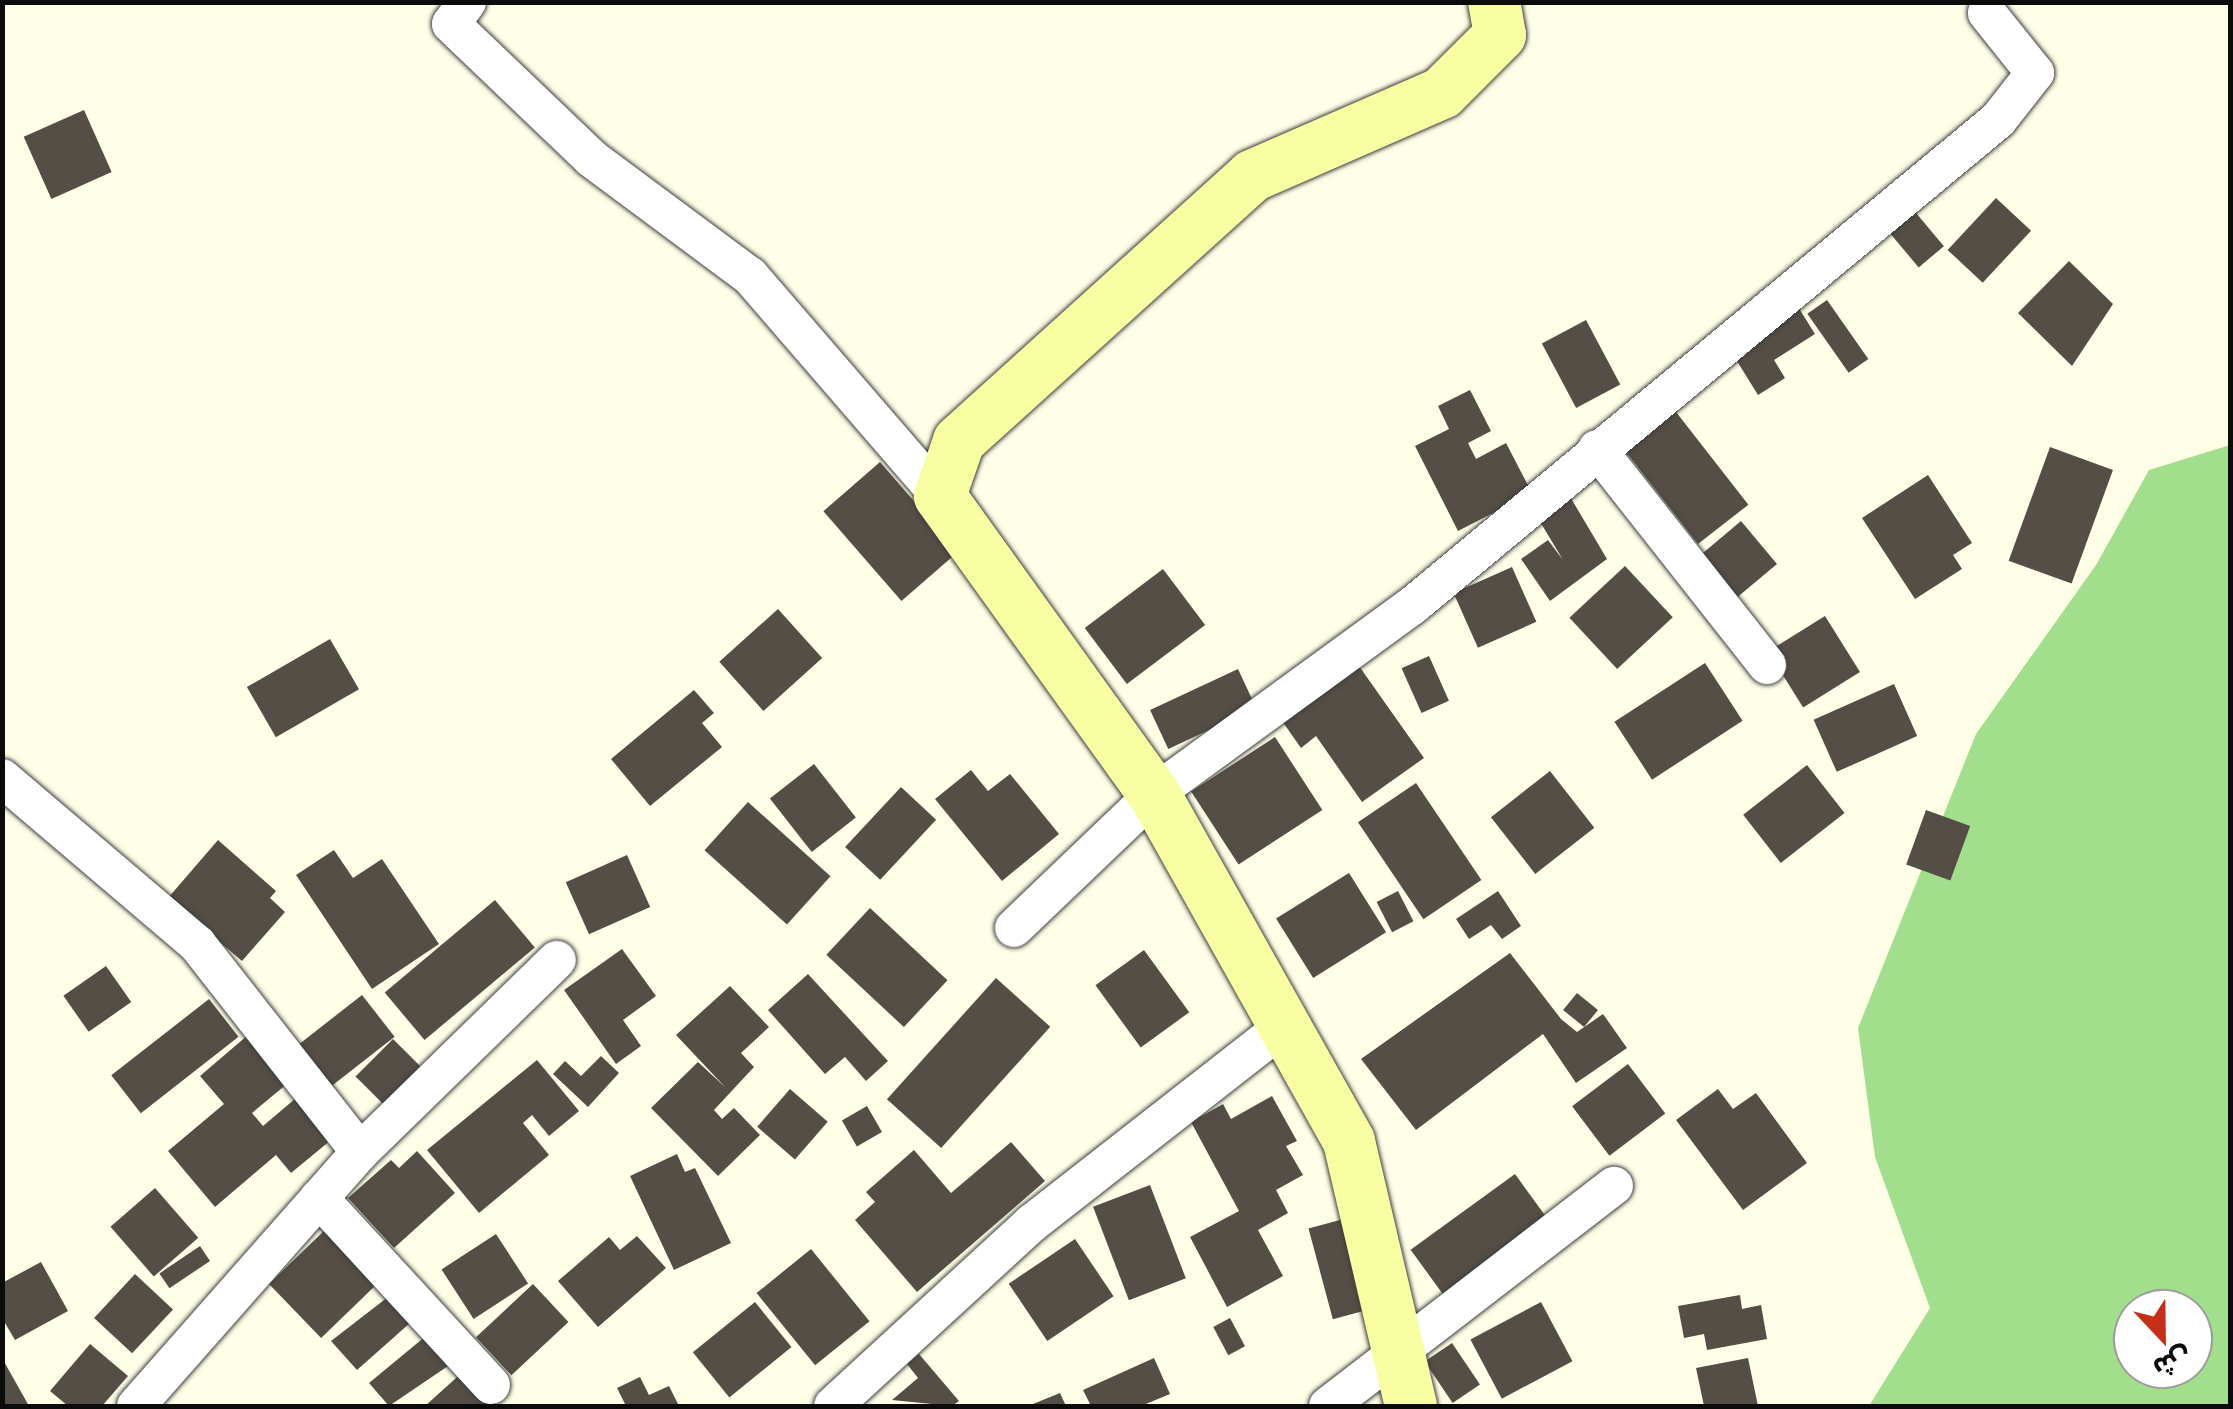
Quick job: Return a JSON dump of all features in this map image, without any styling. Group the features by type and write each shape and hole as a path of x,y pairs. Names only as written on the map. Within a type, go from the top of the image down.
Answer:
{"street":[{"path":"468,2 451,24 591,158 750,276 940,496 1154,794 1349,1141 1411,1406"},
{"path":"940,496 959,441 1252,176 1442,93 1500,35 1494,2"},
{"path":"1014,928 1154,794 1412,606 1998,120 2034,73 1986,13"},
{"path":"1597,449 1766,665"},
{"path":"2,778 197,944 360,1152"},
{"path":"136,1406 360,1152 557,960"},
{"path":"832,1406 1032,1223 1286,1026"},
{"path":"1328,1406 1614,1186"},
{"path":"319,1198 491,1385"}],"green space":[{"path":"2230,445 2230,1406 1869,1406 1930,1308 1875,1157 1858,1028 1976,734 2096,565 2149,470"}],"building":[{"path":"84,110 112,172 51,199 24,137"},
{"path":"1996,198 2031,231 1983,283 1948,250"},
{"path":"1906,201 1944,246 1919,267 1881,222"},
{"path":"2069,261 2113,304 2072,366 2018,313"},
{"path":"1827,300 1868,359 1849,373 1807,314"},
{"path":"1795,302 1815,334 1774,360 1785,378 1758,395 1727,345"},
{"path":"1586,320 1620,384 1576,408 1542,343"},
{"path":"1470,390 1491,431 1468,443 1476,459 1506,443 1532,493 1458,531 1415,446 1449,429 1438,406"},
{"path":"1669,403 1748,505 1698,544 1619,442"},
{"path":"2050,447 2113,470 2072,584 2009,561"},
{"path":"880,462 958,552 901,601 823,511"},
{"path":"1928,475 1972,543 1953,555 1962,569 1915,599 1862,518"},
{"path":"1569,495 1607,559 1550,601 1521,559 1548,540 1563,560 1536,515"},
{"path":"1741,521 1777,564 1728,605 1692,562"},
{"path":"1625,566 1673,617 1617,669 1569,618"},
{"path":"1512,567 1536,622 1478,648 1454,593"},
{"path":"1163,569 1205,625 1127,684 1085,628"},
{"path":"778,609 822,658 763,711 719,662"},
{"path":"1825,616 1860,672 1803,707 1768,652"},
{"path":"330,639 359,689 276,737 247,687"},
{"path":"1429,656 1449,701 1422,713 1402,668"},
{"path":"1705,663 1743,721 1652,780 1614,722"},
{"path":"1359,666 1424,758 1362,802 1316,736 1301,748 1282,721"},
{"path":"1238,669 1256,708 1168,749 1150,710"},
{"path":"1894,684 1917,736 1837,772 1814,720"},
{"path":"694,690 714,713 702,723 722,747 650,806 611,759"},
{"path":"1275,737 1322,810 1239,864 1191,791"},
{"path":"814,764 856,818 812,852 770,798"},
{"path":"1807,765 1845,813 1781,863 1743,815"},
{"path":"971,770 988,791 1010,774 1059,834 1002,881 935,799"},
{"path":"1550,771 1594,828 1535,874 1491,817"},
{"path":"1416,783 1481,880 1423,919 1358,822"},
{"path":"901,787 936,820 880,880 845,847"},
{"path":"748,802 830,876 787,925 705,850"},
{"path":"1926,810 1970,826 1950,881 1906,865"},
{"path":"218,840 276,891 270,898 285,912 242,961 168,898"},
{"path":"334,850 353,878 382,859 439,944 372,989 296,875"},
{"path":"627,855 650,907 589,934 566,882"},
{"path":"1349,873 1386,932 1313,978 1276,919"},
{"path":"1398,891 1413,921 1392,932 1377,902"},
{"path":"1498,891 1521,926 1502,939 1491,925 1469,939 1456,919"},
{"path":"495,900 535,947 425,1040 385,993"},
{"path":"870,908 948,980 904,1027 826,955"},
{"path":"622,949 656,996 623,1020 641,1046 616,1064 564,990"},
{"path":"1144,950 1189,1012 1141,1048 1095,985"},
{"path":"1510,953 1561,1019 1577,1032 1603,1014 1627,1048 1576,1083 1543,1034 1416,1130 1361,1059"},
{"path":"106,966 131,1002 89,1032 63,996"},
{"path":"808,974 888,1061 866,1081 845,1057 825,1074 768,1010"},
{"path":"996,978 1050,1027 941,1148 887,1099"},
{"path":"730,986 769,1027 741,1053 754,1067 714,1110 722,1119 734,1108 760,1135 718,1176 651,1108 698,1062 725,1087 676,1035"},
{"path":"1577,993 1598,1010 1584,1027 1563,1010"},
{"path":"362,995 395,1037 328,1088 296,1047"},
{"path":"209,999 239,1037 141,1113 111,1075"},
{"path":"248,1035 288,1083 252,1113 263,1126 296,1098 331,1140 291,1173 276,1155 215,1207 168,1151 224,1104 200,1076"},
{"path":"393,1039 424,1070 387,1108 356,1076"},
{"path":"601,1056 619,1073 588,1107 553,1074 565,1061 581,1076"},
{"path":"537,1060 579,1111 549,1136 532,1115 523,1123 549,1155 479,1213 427,1150"},
{"path":"1628,1064 1665,1114 1609,1156 1572,1106"},
{"path":"790,1089 828,1122 795,1160 757,1127"},
{"path":"1718,1089 1733,1109 1756,1093 1807,1163 1743,1210 1676,1120"},
{"path":"1272,1096 1297,1141 1286,1146 1303,1175 1276,1190 1288,1213 1258,1230 1283,1276 1227,1307 1190,1237 1239,1211 1191,1122 1223,1104 1231,1119"},
{"path":"867,1106 882,1132 857,1146 842,1120"},
{"path":"1011,1142 1045,1181 917,1292 855,1220 875,1202 866,1192 914,1150 951,1193"},
{"path":"417,1151 455,1193 394,1248 348,1198 391,1160 399,1168"},
{"path":"677,1154 685,1172 695,1168 731,1243 674,1270 630,1176"},
{"path":"1515,1174 1552,1225 1448,1301 1411,1250"},
{"path":"1150,1185 1186,1278 1129,1300 1093,1207"},
{"path":"155,1188 198,1238 154,1277 110,1227"},
{"path":"1351,1217 1375,1308 1333,1319 1308,1228"},
{"path":"328,1227 380,1281 321,1338 269,1284"},
{"path":"496,1234 528,1283 474,1319 441,1269"},
{"path":"637,1236 666,1268 598,1327 558,1281 609,1237 620,1250"},
{"path":"1075,1239 1114,1296 1047,1341 1009,1284"},
{"path":"200,1246 210,1261 169,1288 159,1273"},
{"path":"811,1249 870,1321 815,1365 757,1293"},
{"path":"41,1262 68,1311 15,1340 2,1318 2,1283"},
{"path":"135,1274 173,1309 132,1353 94,1318"},
{"path":"533,1284 568,1322 511,1375 476,1337"},
{"path":"397,1290 419,1315 357,1370 331,1341"},
{"path":"1740,1295 1742,1309 1761,1305 1767,1339 1707,1350 1704,1334 1684,1338 1678,1306"},
{"path":"755,1302 792,1347 729,1397 693,1352"},
{"path":"1541,1302 1572,1361 1502,1399 1470,1340"},
{"path":"1230,1318 1245,1346 1228,1355 1213,1327"},
{"path":"432,1331 457,1360 389,1406 369,1383"},
{"path":"1452,1343 1480,1384 1453,1403 1425,1361"},
{"path":"90,1344 128,1376 102,1406 68,1406 50,1391"},
{"path":"919,1354 959,1401 952,1406 892,1400 918,1378 907,1364"},
{"path":"2,1358 29,1406 2,1406"},
{"path":"1154,1358 1170,1394 1141,1406 1091,1406 1083,1390"},
{"path":"1748,1358 1758,1406 1704,1406 1696,1368"},
{"path":"466,1369 490,1406 425,1406"},
{"path":"640,1377 649,1395 669,1386 679,1406 626,1406 617,1388"},
{"path":"1060,1393 1066,1406 1028,1406"}]}
